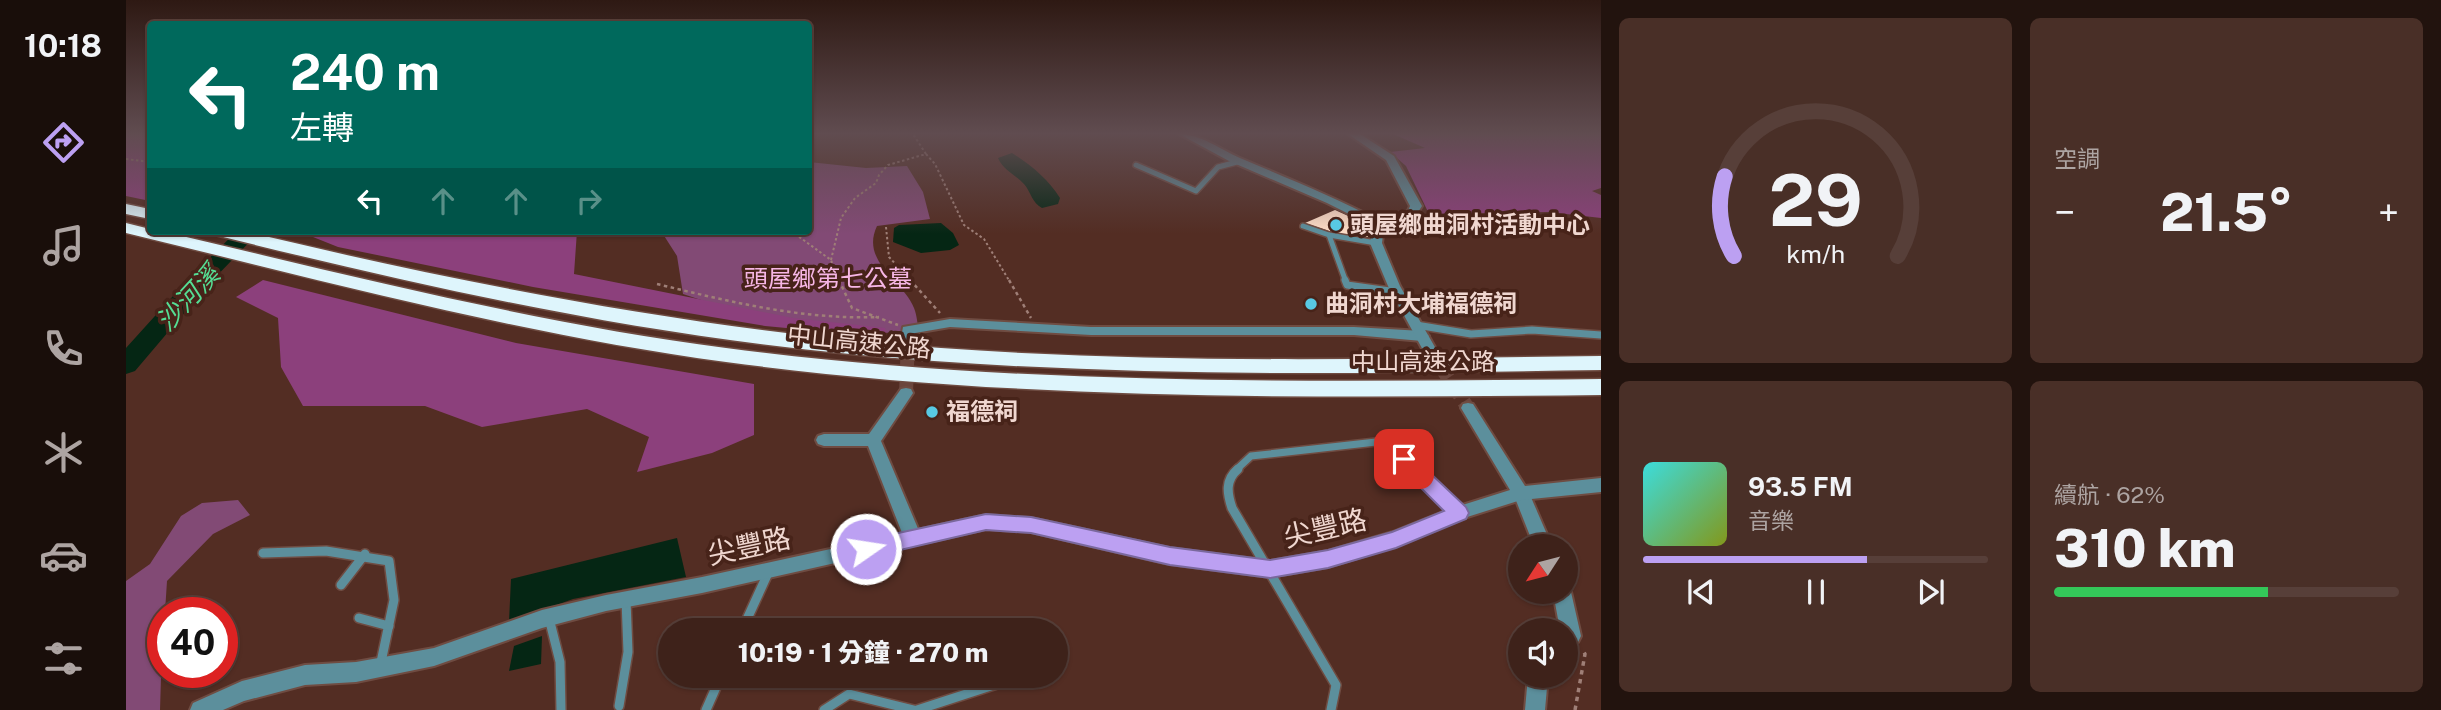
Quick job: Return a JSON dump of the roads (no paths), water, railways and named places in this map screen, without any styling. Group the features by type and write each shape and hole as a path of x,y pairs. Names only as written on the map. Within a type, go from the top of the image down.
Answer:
{"highway":[{"path":"126,209 147,213"},
{"name":"中山高速公路","path":"126,228 147,233"},
{"name":"中山高速公路","path":"154,235 480,313 589,334 726,355 844,369 1015,381 1181,387 1601,387"},
{"name":"中山高速公路","path":"237,235 470,288 617,316 846,347 1038,360 1172,363 1392,366 1601,363"}],"street":[{"path":"1250,167 1353,209 1379,225 1411,215 1416,206 1395,167"},
{"path":"1379,225 1376,243 1397,292 1429,349"},
{"path":"908,334 950,323 1091,331 1419,330"},
{"path":"873,440 906,393"},
{"path":"1468,408 1521,493 1538,534"},
{"path":"824,440 873,440"},
{"path":"873,440 914,538"},
{"name":"尖豐路","path":"200,710 242,691 305,675 356,672 434,657 549,618 626,599 986,522 1031,525 1170,556 1270,569 1328,559 1396,539 1459,513 1521,493 1601,485"},
{"path":"1535,710 1537,688"}],"lane":[{"path":"1143,167 1196,191 1218,167"},
{"path":"1303,226 1328,235 1376,243"},
{"path":"1328,235 1347,285 1397,292"},
{"path":"1419,330 1471,334 1532,330 1601,335"},
{"path":"1331,710 1336,685 1232,508 1227,492 1231,475 1251,456 1385,441 1459,513"},
{"path":"263,553 310,550 365,554 389,561 396,577 389,626 379,667"},
{"path":"341,585 365,554"},
{"path":"747,618 769,570"},
{"path":"619,706 628,652 626,599"},
{"path":"359,618 389,626"},
{"path":"549,618 560,662 561,710"},
{"path":"706,710 716,688"},
{"path":"824,710 849,694 915,710 984,688"}],"waterway":[{"name":"沙河溪","path":"126,365 200,280 245,235"}],"tunnel":[{"path":"906,393 908,340"},
{"path":"1429,349 1468,408"}],"place":[{"name":"頭屋鄉曲洞村活動中心","path":"1336,225"},
{"name":"曲洞村大埔福德祠","path":"1311,304"},
{"name":"福德祠","path":"932,412"}],"park label":[{"name":"頭屋鄉第七公墓","path":"828,279"}]}
